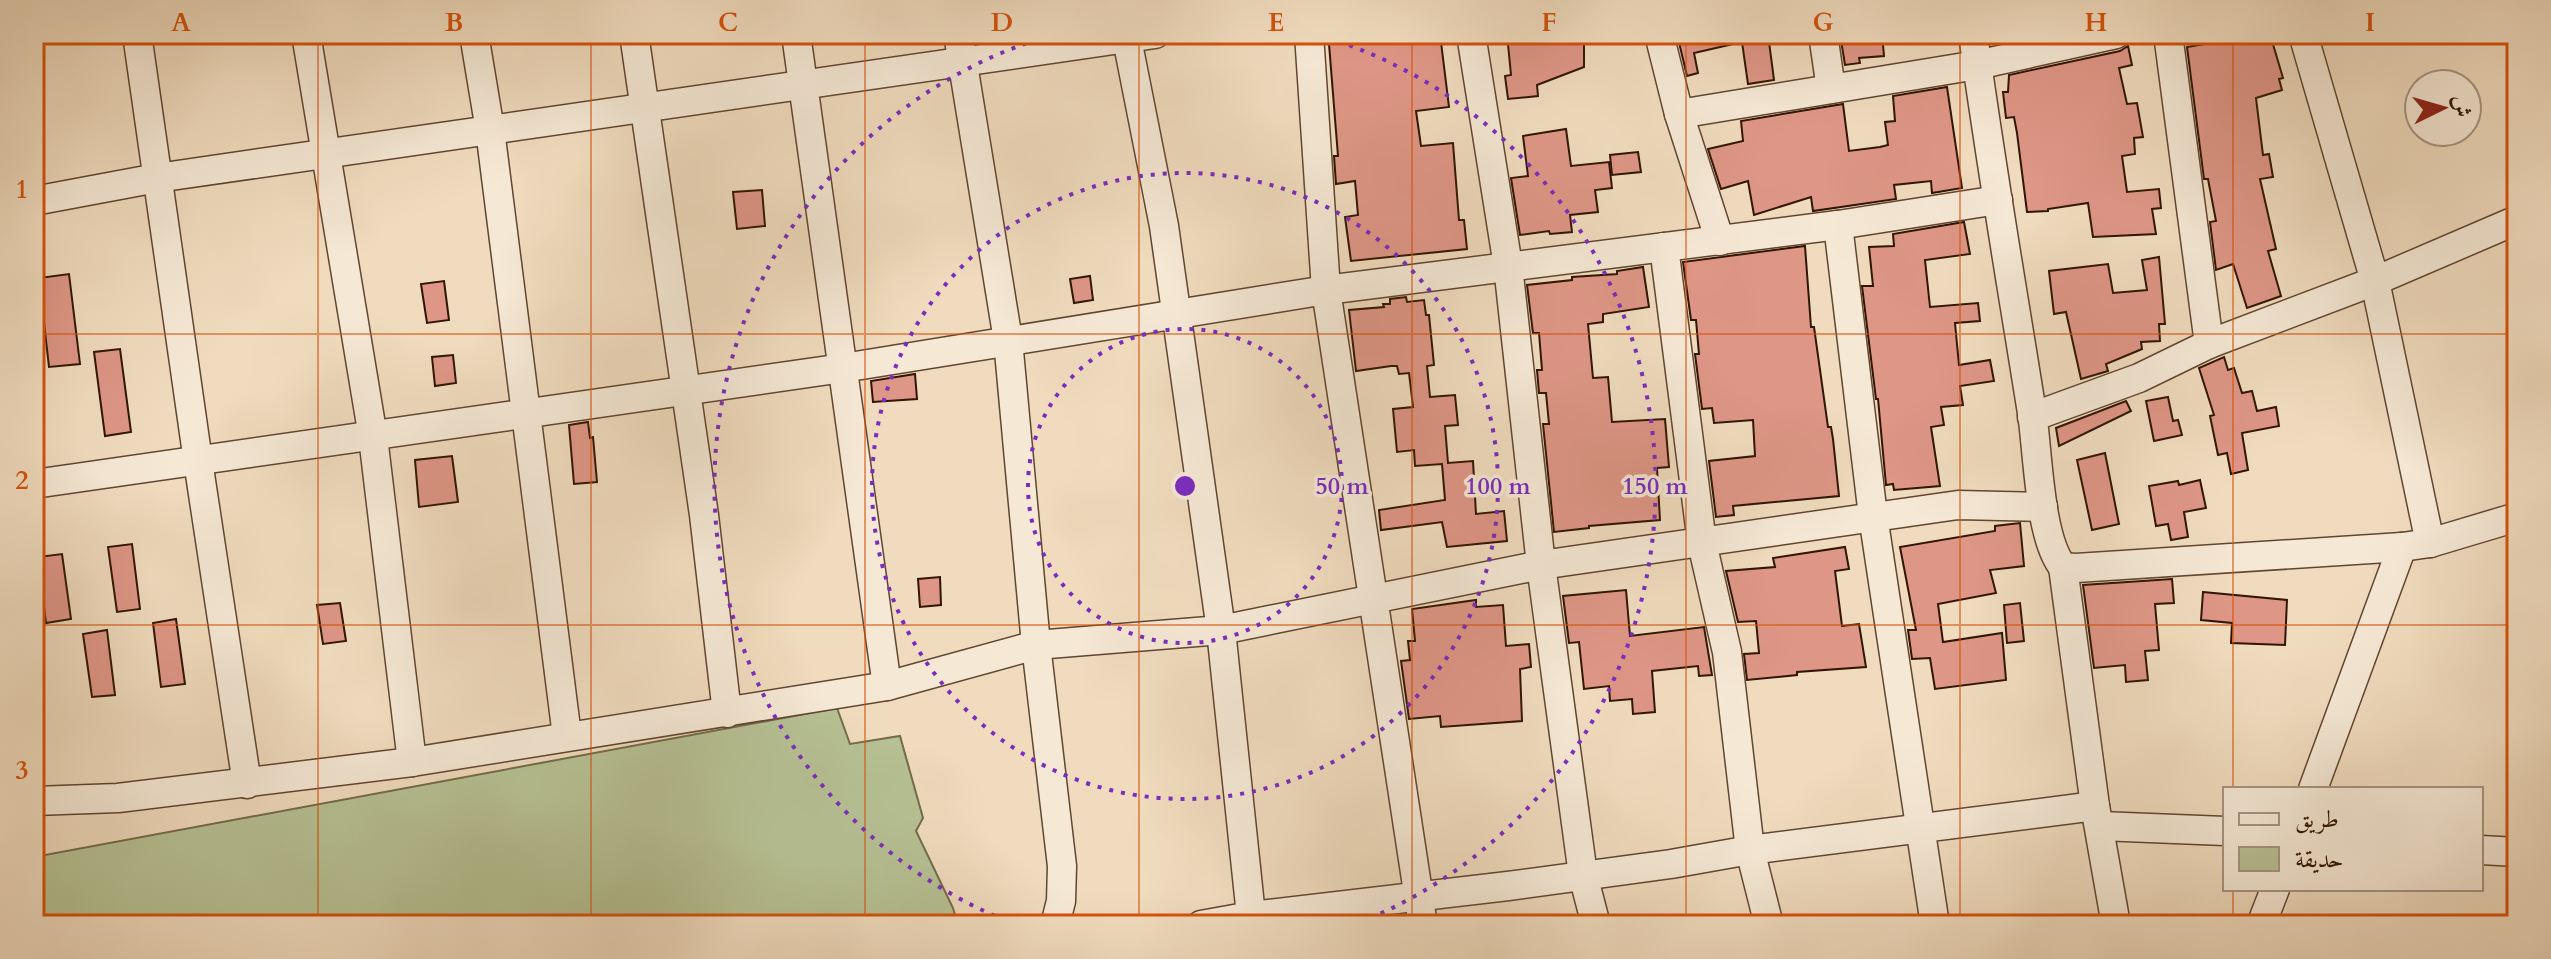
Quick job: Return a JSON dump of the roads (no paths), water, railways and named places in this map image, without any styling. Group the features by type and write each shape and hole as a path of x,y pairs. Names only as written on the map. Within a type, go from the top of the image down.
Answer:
{"street":[{"path":"137,34 247,784"},
{"path":"306,34 373,437 412,762"},
{"path":"474,34 490,130 567,736"},
{"path":"634,34 704,515 727,713"},
{"path":"796,34 887,686"},
{"path":"1309,34 1326,290 1423,925"},
{"path":"1471,34 1508,266 1541,565 1583,875 1596,925"},
{"path":"1659,34 1679,114 1720,241"},
{"path":"1823,34 1831,89"},
{"path":"1973,34 2043,507 2053,549 2063,567 2097,816 2116,925"},
{"path":"1679,114 1977,65 2116,34"},
{"path":"2168,34 2209,344"},
{"path":"2303,34 2375,281 2430,543"},
{"path":"34,201 157,178 803,85 960,48 1136,36 1221,630 1252,921"},
{"path":"960,48 1008,340 1036,645 1062,866 1061,901 1055,925"},
{"path":"34,484 843,368 1326,290 1720,241 1998,200"},
{"path":"2032,417 2139,378 2209,344 2375,281 2517,220"},
{"path":"1838,225 1873,516 1935,925"},
{"path":"1664,247 1702,543 1727,652 1750,850 1769,925"},
{"path":"34,801 118,798 412,762 887,686 1036,645 1221,630 1541,565 1958,505 2043,507"},
{"path":"2063,567 2402,547 2430,543 2517,517"},
{"path":"2314,787 2402,547"},
{"path":"1201,925 1252,921 1419,895 1671,864 1920,827 2097,816 2223,831"},
{"path":"2483,850 2517,852"},
{"path":"2261,925 2274,891"}]}
